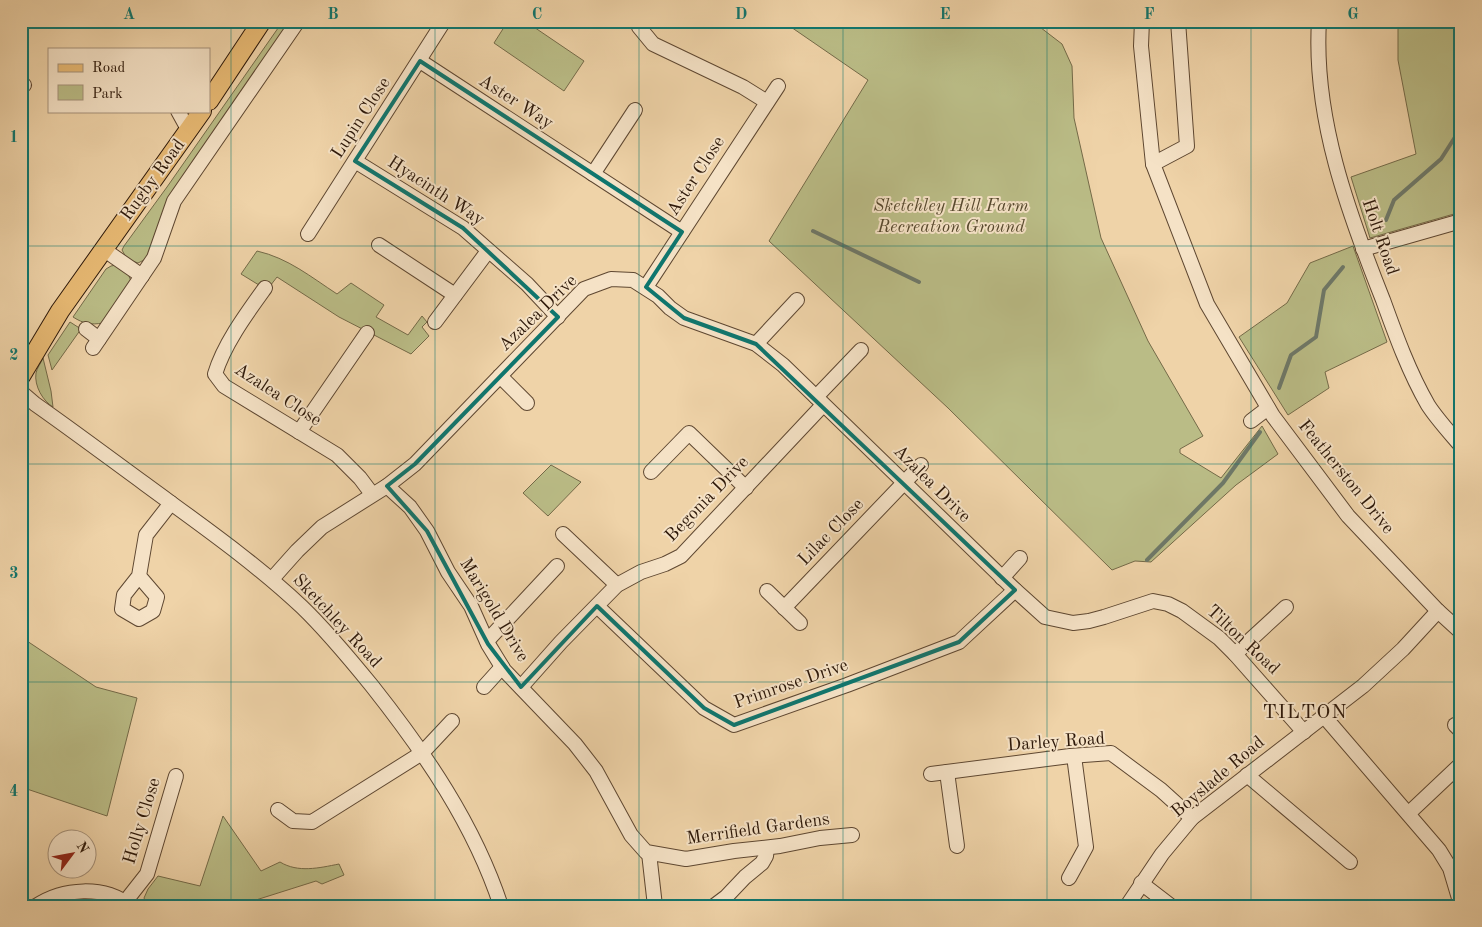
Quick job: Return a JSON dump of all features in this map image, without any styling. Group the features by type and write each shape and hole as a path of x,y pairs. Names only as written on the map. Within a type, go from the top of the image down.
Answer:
{"main road":[{"path":"210,99 262,21"},
{"name":"Rugby Road","path":"21,376 60,311 201,112"}],"street":[{"name":"Rugby Road","path":"86,329 96,343 154,258 174,201 298,21"},
{"name":"Lupin Close","path":"308,234 313,214 355,160 444,21"},
{"path":"637,21 639,27 653,44 743,87 767,102"},
{"name":"Featherston Drive","path":"1142,21 1142,46 1153,164 1207,304 1268,408 1348,516 1438,611 1461,632"},
{"path":"1153,164 1187,146 1178,21"},
{"name":"Holt Road","path":"1319,21 1317,41 1321,96 1336,160 1363,249 1409,369 1429,406 1459,439"},
{"name":"Aster Way","path":"420,61 682,232"},
{"name":"Aster Close","path":"646,287 778,86"},
{"path":"593,174 635,110"},
{"path":"179,112 189,131"},
{"name":"Hyacinth Way","path":"355,160 464,228 527,284 558,317"},
{"path":"1363,249 1461,221"},
{"path":"379,245 456,295"},
{"path":"103,249 142,276"},
{"path":"435,322 488,250"},
{"name":"Azalea Drive","path":"272,579 322,527 387,486 415,464 584,289 611,279 633,280 646,287 684,318 756,344 783,365 1030,604"},
{"name":"Azalea Close","path":"265,288 247,313 219,360 215,374 224,386 337,455 360,478 372,494"},
{"path":"756,344 797,300"},
{"path":"299,432 367,333"},
{"name":"Begonia Drive","path":"521,687 561,642 617,585 641,572 681,556 746,488 861,350"},
{"path":"500,376 527,403"},
{"name":"Sketchley Road","path":"21,392 272,579 304,608 387,705 422,753 452,800 477,845 501,906"},
{"path":"1252,421 1268,408"},
{"path":"651,472 689,433 746,488"},
{"name":"Lilac Close","path":"784,608 921,465"},
{"name":"Marigold Drive","path":"387,486 410,507 427,531 448,572 471,606 487,641 502,667 575,744 596,771 631,835 649,853"},
{"path":"139,576 146,535 171,503"},
{"path":"563,534 617,585"},
{"path":"1002,578 1020,558"},
{"path":"487,641 557,566"},
{"name":"Primrose Drive","path":"597,606 704,708 734,724 848,685 959,642 1015,590"},
{"path":"767,591 800,623"},
{"name":"Tilton Road","path":"1030,604 1045,617 1073,623 1104,617 1153,601 1168,604 1193,618 1219,638 1304,732"},
{"path":"1235,654 1286,607"},
{"name":"Boyslade Road","path":"1127,906 1162,854 1192,818 1363,686 1403,649 1438,611"},
{"path":"484,687 502,667"},
{"path":"1323,715 1439,850 1454,881 1461,905"},
{"path":"278,810 293,821 312,822 422,753 452,720"},
{"name":"Darley Road","path":"932,774 1111,753 1161,790 1192,818"},
{"path":"1068,878 1086,847 1074,756"},
{"path":"1409,814 1461,764"},
{"path":"947,772 957,846"},
{"path":"1247,775 1350,862"},
{"name":"Holly Close","path":"128,904 147,874 176,776"},
{"name":"Merrifield Gardens","path":"649,853 686,859 767,848 820,838 852,836"},
{"path":"714,906 762,864 767,848"},
{"path":"649,853 655,906"},
{"path":"1141,883 1172,906"},
{"path":"36,906 44,900 76,890 104,894 128,904"}],"highlighted area":[{"path":"420,61 682,232 646,287 684,318 756,344 1015,590 959,642 734,725 704,708 597,606 521,687 488,644 427,531 387,486 415,464 558,317 463,228 355,161"}],"green space":[{"path":"283,21 296,21 177,194 148,258 138,263 127,259 122,250 124,246"},
{"path":"508,21 525,21 584,61 564,91 494,43"},
{"name":"Sketchley Hill Farm Recreation Ground","path":"790,21 1032,21 1062,44 1072,66 1074,118 1101,238 1148,341 1203,436 1180,449 1180,453 1221,478 1262,426 1278,454 1236,485 1151,562 1135,561 1112,570 948,408 769,241 868,80 788,25"},
{"path":"1398,21 1461,21 1461,212 1370,238 1351,177 1416,154 1398,60"},
{"path":"1353,246 1387,342 1325,372 1329,388 1288,415 1239,337 1287,303 1310,263"},
{"path":"257,251 289,263 337,294 351,283 384,305 376,317 408,335 422,316 427,322 422,327 429,336 411,354 339,317 277,277 267,290 241,274"},
{"path":"116,265 126,269 131,281 103,323 88,323 73,317 106,269"},
{"path":"70,322 81,329 52,370 48,355"},
{"path":"43,358 53,407 43,397 36,383 37,369"},
{"path":"551,465 581,482 548,516 523,493"},
{"path":"21,637 96,687 137,698 107,816 21,787"},
{"path":"223,816 261,871 280,862 301,869 339,864 344,875 322,884 316,881 237,906 147,906 144,898 158,876 200,886"}],"waterway":[{"path":"1386,220 1394,200 1441,159 1457,134 1461,113"},
{"path":"813,231 919,282"},
{"path":"1279,388 1291,355 1316,337 1324,290 1343,267"},
{"path":"1147,560 1223,483 1260,432"}],"district":[{"name":"TILTON","path":"1305,713"}]}
